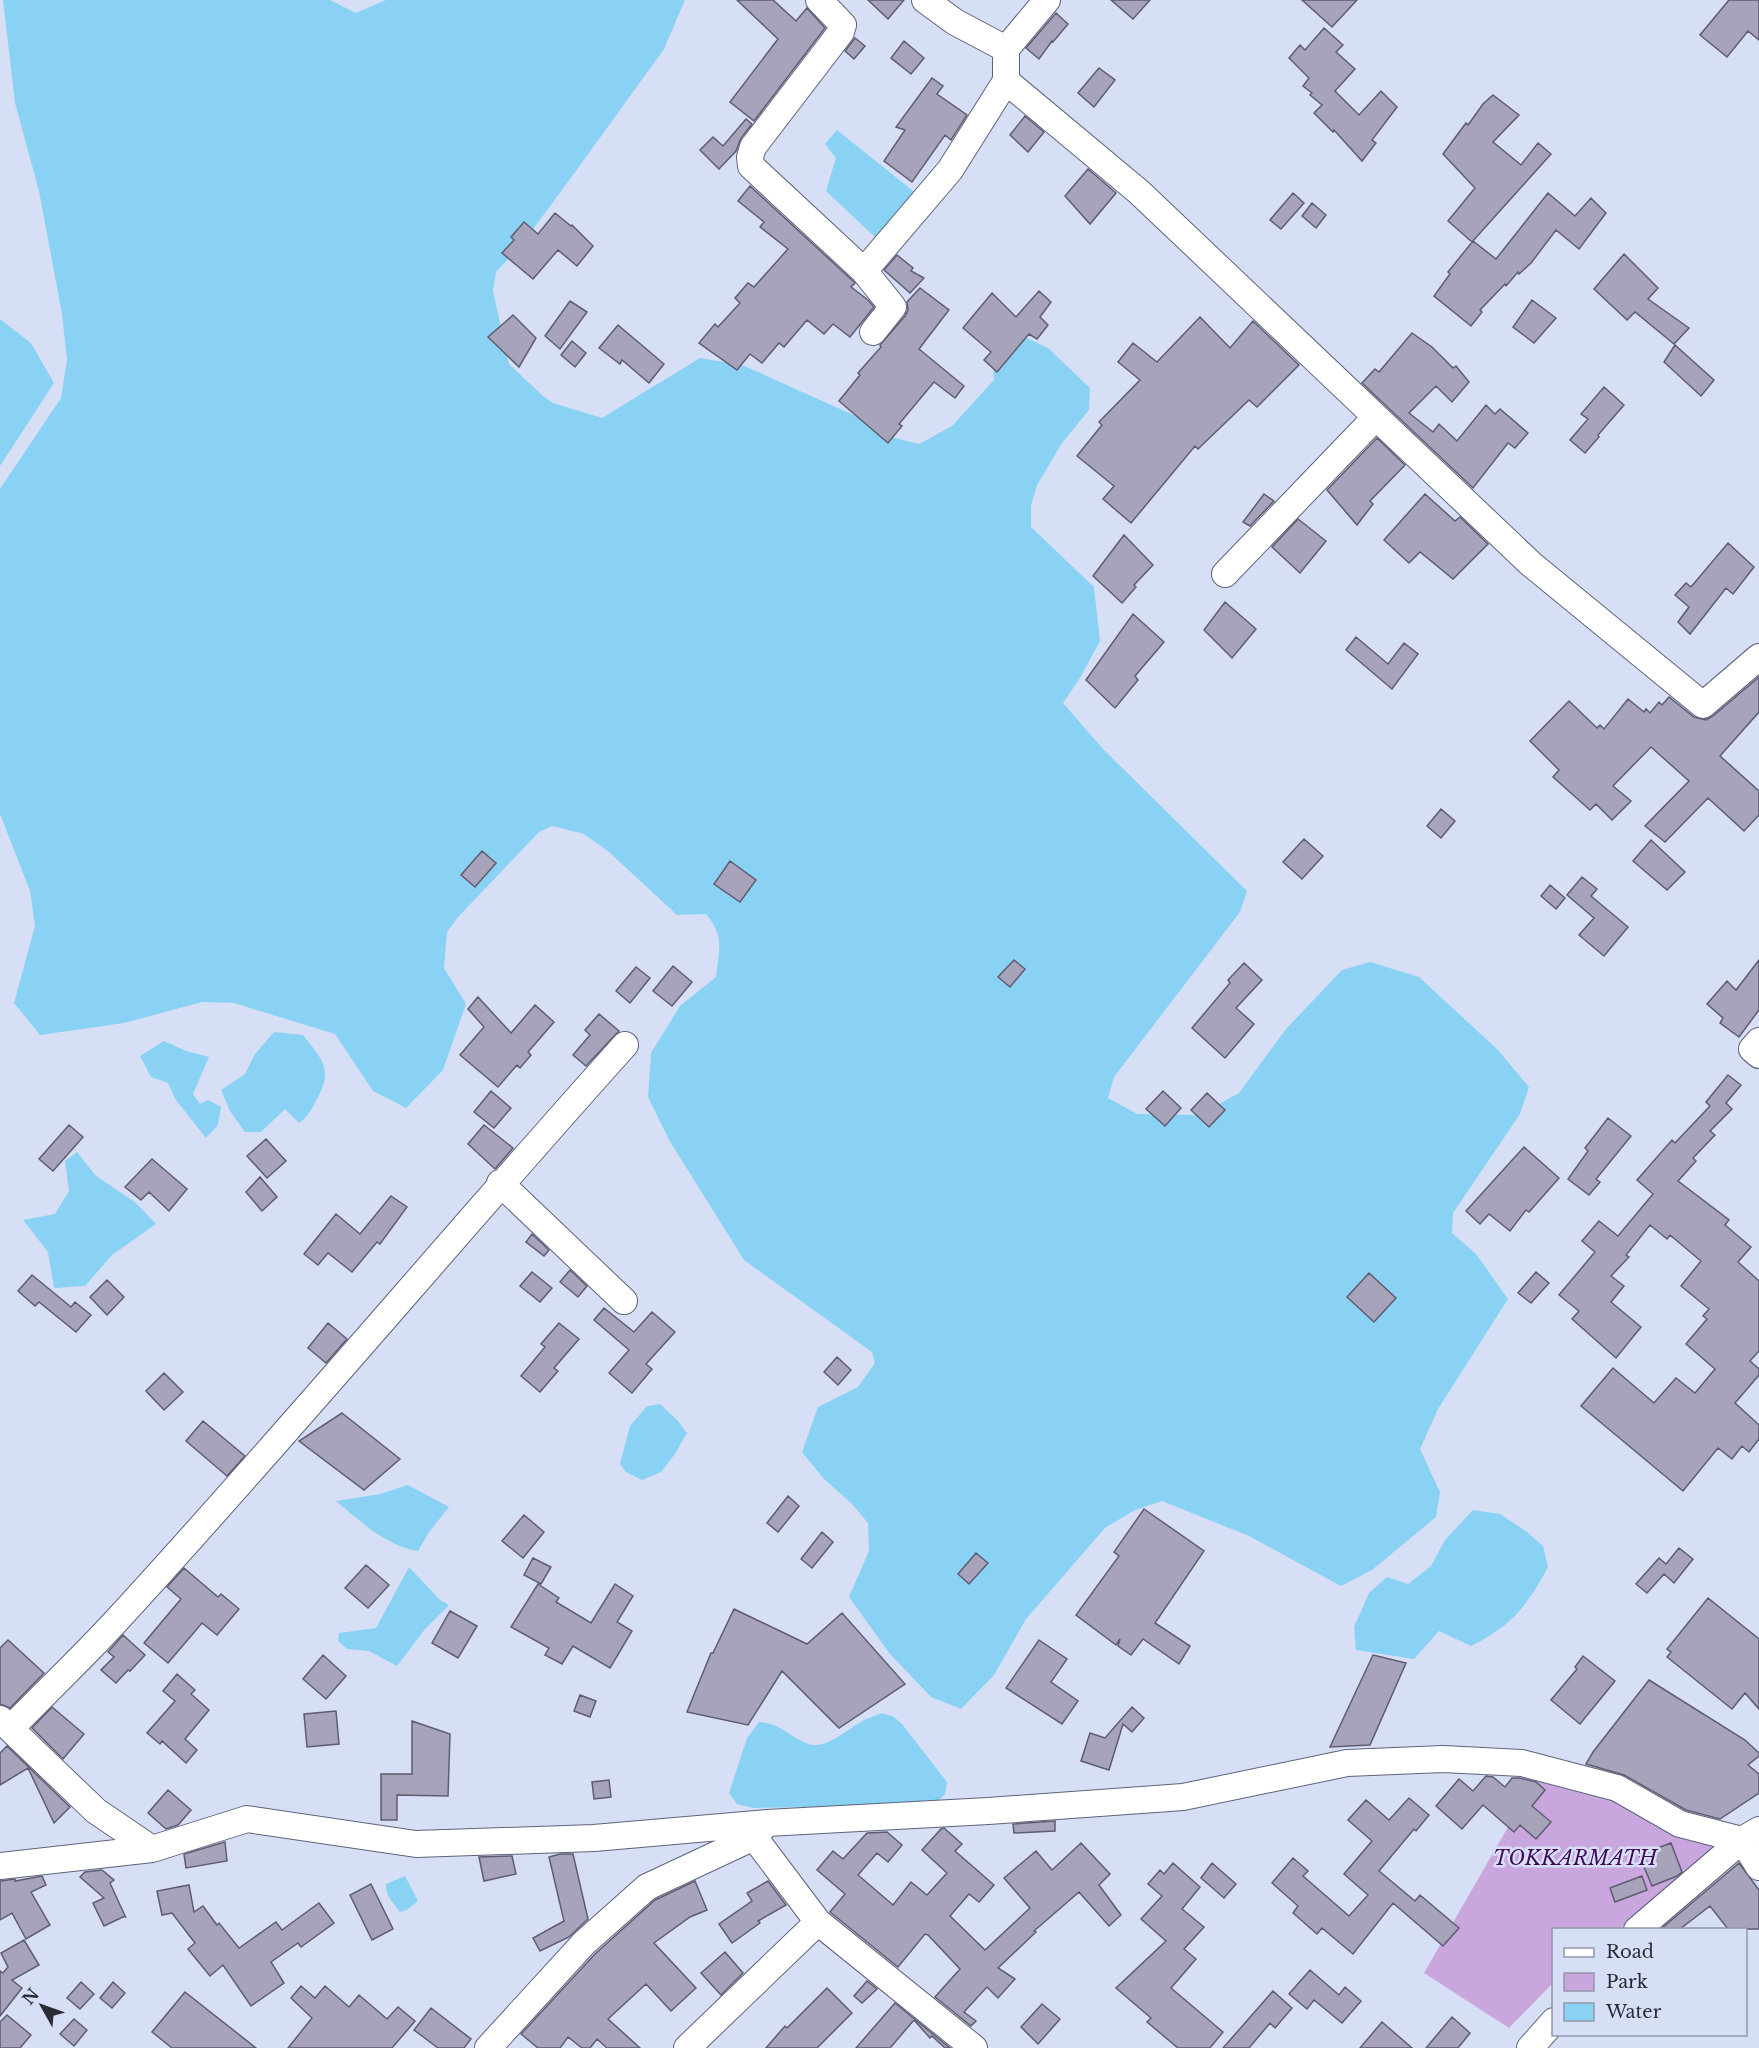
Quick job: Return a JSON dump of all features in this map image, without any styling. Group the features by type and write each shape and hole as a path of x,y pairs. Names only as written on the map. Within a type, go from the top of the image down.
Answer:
{"street":[{"path":"819,0 840,20 843,25 841,32 753,147 750,157 751,166 864,271 893,307 873,332"},
{"path":"925,0 955,22 1006,49"},
{"path":"864,271 950,170 1006,81 1006,49 1047,0"},
{"path":"1006,81 1139,192 1531,564 1703,705 1759,657"},
{"path":"1225,574 1375,418"},
{"path":"1759,1041 1752,1049 1759,1055"},
{"path":"152,1849 96,1811 5,1724 116,1621 625,1045"},
{"path":"500,1184 624,1301"},
{"path":"0,1866 152,1849 247,1819 416,1844 761,1830 1184,1797 1347,1763 1443,1759 1522,1763 1617,1788 1680,1824 1751,1835"},
{"path":"761,1830 818,1922 974,2048"},
{"path":"488,2048 584,1943 647,1887 761,1830"},
{"path":"1751,1835 1759,1867"},
{"path":"1638,1928 1751,1835"},
{"path":"687,2048 818,1922"},
{"path":"1530,2048 1552,2023"}],"green space":[{"name":"TOKKARMATH","path":"1542,1768 1730,1837 1632,1928 1552,1928 1552,1984 1509,2028 1424,1973"}],"water":[{"path":"3,0 330,0 356,13 386,0 685,0 664,49 522,244 496,272 493,291 509,364 553,403 602,418 700,358 742,365 858,417 895,438 919,444 952,426 994,380 991,338 1016,333 1048,348 1090,388 1089,410 1062,443 1037,485 1031,506 1031,527 1094,587 1100,641 1063,703 1103,749 1247,891 1240,912 1114,1077 1108,1098 1137,1114 1199,1115 1239,1093 1286,1029 1342,970 1370,962 1419,977 1497,1049 1529,1087 1520,1114 1453,1213 1452,1233 1476,1254 1508,1299 1438,1409 1420,1449 1440,1492 1436,1517 1372,1570 1341,1586 1249,1536 1162,1501 1135,1510 1105,1528 1026,1619 994,1675 961,1709 931,1697 890,1654 849,1597 869,1551 868,1523 852,1504 824,1479 802,1452 818,1407 858,1387 875,1363 872,1352 744,1260 669,1140 648,1097 651,1053 680,1006 716,977 719,944 716,930 706,914 677,915 609,852 584,834 552,826 539,832 459,916 447,932 444,968 466,1004 443,1070 406,1108 373,1091 335,1034 234,1003 202,1002 124,1023 40,1035 14,1003 35,926 30,891 0,814 0,489 61,398 67,360 62,314 39,191 15,103"},
{"path":"837,130 918,195 877,239 826,191 836,158 825,144"},
{"path":"0,319 31,343 54,383 0,466"},
{"path":"274,1032 303,1035 321,1059 325,1073 324,1081 311,1110 299,1123 285,1109 261,1132 245,1132 230,1111 221,1090 245,1074 255,1054"},
{"path":"164,1041 186,1051 209,1057 193,1094 200,1104 208,1100 221,1107 218,1125 206,1138 176,1100 168,1083 151,1077 140,1056"},
{"path":"77,1152 95,1175 136,1203 156,1224 112,1255 85,1286 54,1288 48,1252 23,1220 55,1214 69,1191 65,1161"},
{"path":"660,1404 687,1433 661,1472 642,1480 626,1472 620,1464 630,1426 647,1406"},
{"path":"408,1485 449,1507 429,1532 418,1551 384,1538 336,1501 380,1494"},
{"path":"1473,1510 1500,1514 1543,1546 1548,1567 1517,1614 1497,1631 1471,1646 1439,1631 1414,1659 1356,1650 1354,1627 1369,1593 1387,1577 1408,1584 1431,1566 1445,1540"},
{"path":"409,1567 440,1600 449,1605 425,1629 397,1666 369,1651 347,1649 338,1641 339,1633 376,1628"},
{"path":"882,1713 894,1717 902,1724 947,1782 945,1794 937,1802 753,1808 737,1804 729,1793 747,1738 759,1722 776,1726 808,1744 815,1745 828,1742 863,1721"},
{"path":"405,1876 418,1901 407,1910 400,1912 388,1895 386,1884"}],"building":[{"path":"737,0 773,0 796,21 807,8 825,28 754,121 730,102 778,39"},
{"path":"868,0 904,0 888,19"},
{"path":"1111,0 1150,0 1133,19"},
{"path":"1302,0 1357,0 1332,27"},
{"path":"1729,0 1759,0 1759,40 1748,31 1727,57 1700,35"},
{"path":"1056,13 1068,24 1039,59 1026,48"},
{"path":"1324,28 1343,45 1336,52 1355,69 1335,91 1359,115 1381,91 1397,107 1372,140 1376,143 1362,161 1334,130 1333,132 1314,113 1322,105 1303,86 1309,78 1289,58 1300,45 1305,50"},
{"path":"855,38 865,46 854,59 845,51"},
{"path":"904,41 924,58 911,74 891,58"},
{"path":"1099,68 1115,80 1094,107 1078,93"},
{"path":"932,78 943,86 937,94 967,115 951,140 945,135 912,182 884,161 905,130 896,127"},
{"path":"1493,95 1519,115 1493,142 1521,165 1538,143 1551,154 1472,242 1448,221 1475,188 1443,154 1466,123 1468,125 1483,104"},
{"path":"1025,116 1044,132 1028,152 1010,135"},
{"path":"746,119 752,124 741,138 736,151 719,169 700,150 713,137 723,146"},
{"path":"1088,169 1116,193 1090,224 1065,196"},
{"path":"750,186 853,281 855,283 851,287 874,307 850,337 833,324 824,334 807,320 784,347 779,343 762,363 750,354 737,370 699,343 715,324 718,327 740,303 735,298 748,283 754,287 788,249 760,227 764,222 738,201"},
{"path":"1293,193 1304,203 1281,229 1270,220"},
{"path":"1548,193 1575,216 1591,198 1606,213 1579,249 1556,230 1531,263 1519,274 1518,272 1480,310 1482,312 1471,326 1434,296 1450,274 1448,272 1473,241 1496,259"},
{"path":"1312,203 1326,215 1316,228 1302,216"},
{"path":"555,213 572,225 593,246 577,266 558,250 533,279 502,253 514,240 511,237 524,222 538,234"},
{"path":"1624,254 1658,288 1648,299 1689,328 1674,344 1635,312 1627,320 1594,289"},
{"path":"897,255 913,268 911,271 924,278 910,293 884,270"},
{"path":"920,288 949,310 919,349 964,386 955,398 934,382 899,424 902,426 888,443 839,401 860,375 858,373 905,316 908,310 907,302"},
{"path":"1039,291 1051,302 1040,317 1048,325 1037,339 1029,334 997,372 984,360 991,352 963,328 992,293 1016,317"},
{"path":"1532,300 1556,318 1534,343 1513,327"},
{"path":"570,301 587,312 560,349 545,336"},
{"path":"513,315 536,338 519,367 488,337"},
{"path":"1200,317 1230,348 1253,321 1299,365 1257,407 1249,400 1198,449 1195,446 1131,523 1103,499 1114,486 1077,456 1102,425 1099,422 1140,380 1118,362 1133,343 1157,362"},
{"path":"618,325 664,364 649,383 622,360 620,364 599,348"},
{"path":"1412,333 1432,347 1453,368 1456,366 1469,382 1452,402 1436,386 1409,413 1433,432 1439,424 1457,441 1486,405 1495,414 1500,409 1528,433 1515,448 1508,443 1473,488 1362,383 1375,369 1379,372"},
{"path":"572,341 586,353 575,367 561,355"},
{"path":"1675,345 1714,380 1701,396 1664,362"},
{"path":"1604,387 1624,405 1585,453 1570,440 1588,419 1581,414"},
{"path":"1377,438 1405,465 1370,501 1373,504 1357,525 1327,490"},
{"path":"1264,494 1274,501 1250,526 1243,522"},
{"path":"1425,494 1455,521 1460,517 1488,544 1453,579 1420,552 1409,563 1384,540"},
{"path":"1298,519 1326,541 1300,573 1272,547"},
{"path":"1124,535 1153,565 1134,585 1136,587 1122,603 1093,576"},
{"path":"1728,543 1754,567 1733,594 1726,588 1690,634 1678,622 1689,607 1675,595 1686,583 1691,587"},
{"path":"1225,602 1256,629 1232,658 1204,630"},
{"path":"1133,614 1164,642 1135,676 1138,680 1115,708 1086,680"},
{"path":"1356,637 1388,664 1404,643 1418,654 1392,689 1346,650"},
{"path":"1759,677 1759,712 1720,756 1759,791 1759,815 1744,831 1708,798 1665,842 1645,826 1689,781 1651,747 1613,786 1631,801 1612,820 1596,804 1590,810 1553,777 1559,770 1530,741 1569,701 1597,728 1600,725 1604,729 1628,699 1644,712 1646,709 1650,713 1659,702 1662,705 1669,697 1694,717 1706,720"},
{"path":"1441,809 1455,821 1441,838 1427,826"},
{"path":"1304,839 1323,856 1302,879 1283,862"},
{"path":"1651,840 1685,872 1667,890 1633,861"},
{"path":"482,851 496,863 475,887 461,875"},
{"path":"730,861 756,880 740,902 714,884"},
{"path":"1582,877 1597,889 1591,896 1628,927 1604,956 1579,935 1594,918 1567,895"},
{"path":"1550,885 1565,898 1556,909 1541,896"},
{"path":"1014,960 1025,969 1010,987 998,977"},
{"path":"1759,960 1759,1010 1739,1037 1720,1023 1723,1018 1707,1004 1727,981 1736,990"},
{"path":"1244,963 1262,980 1236,1008 1254,1024 1225,1058 1192,1028 1230,983 1228,980"},
{"path":"673,966 692,982 672,1006 653,991"},
{"path":"636,967 650,978 630,1003 616,991"},
{"path":"478,997 511,1033 535,1005 554,1022 528,1052 531,1055 520,1068 517,1065 498,1087 460,1055 484,1027 468,1009"},
{"path":"599,1014 619,1031 586,1066 573,1055 590,1035 585,1030"},
{"path":"1728,1075 1741,1085 1726,1103 1732,1109 1710,1131 1715,1135 1693,1158 1696,1161 1678,1181 1729,1220 1725,1225 1751,1247 1738,1262 1759,1281 1759,1351 1750,1361 1759,1369 1759,1375 1735,1403 1759,1425 1759,1439 1749,1452 1742,1446 1732,1459 1718,1448 1683,1491 1581,1406 1613,1368 1654,1403 1676,1378 1695,1393 1715,1369 1686,1344 1707,1319 1703,1316 1709,1309 1681,1286 1701,1261 1670,1235 1667,1239 1650,1225 1626,1255 1629,1257 1611,1276 1624,1286 1611,1302 1641,1327 1616,1358 1572,1319 1579,1311 1559,1295 1595,1252 1582,1241 1599,1221 1618,1236 1653,1194 1637,1180 1672,1140 1675,1143 1710,1106 1706,1102"},
{"path":"491,1091 511,1108 494,1128 474,1112"},
{"path":"1163,1091 1181,1108 1165,1126 1146,1109"},
{"path":"1207,1093 1225,1110 1209,1127 1191,1110"},
{"path":"1608,1118 1631,1136 1596,1179 1600,1182 1589,1195 1568,1179 1588,1151 1585,1148"},
{"path":"69,1125 83,1137 53,1171 39,1159"},
{"path":"484,1125 513,1148 495,1169 468,1144"},
{"path":"266,1139 286,1161 267,1178 247,1156"},
{"path":"1524,1147 1559,1178 1529,1212 1526,1210 1510,1231 1489,1214 1480,1224 1466,1211"},
{"path":"152,1159 187,1189 169,1211 149,1192 141,1200 125,1187"},
{"path":"260,1177 277,1197 262,1211 246,1192"},
{"path":"391,1196 407,1207 380,1244 377,1242 352,1272 328,1253 318,1265 304,1254 336,1214 360,1234"},
{"path":"532,1234 549,1250 544,1256 526,1242"},
{"path":"570,1270 587,1286 578,1297 560,1282"},
{"path":"532,1272 552,1288 540,1302 520,1286"},
{"path":"1536,1272 1549,1283 1531,1303 1518,1293"},
{"path":"1369,1273 1396,1298 1374,1322 1347,1297"},
{"path":"32,1275 71,1307 75,1302 91,1315 76,1332 39,1302 35,1306 18,1291"},
{"path":"107,1280 124,1297 107,1315 90,1297"},
{"path":"604,1308 634,1332 652,1312 675,1332 646,1364 652,1369 632,1393 609,1373 629,1350 594,1320"},
{"path":"328,1323 347,1339 326,1363 308,1348"},
{"path":"559,1323 579,1339 554,1368 558,1371 540,1392 521,1376 545,1347 541,1344"},
{"path":"837,1357 851,1370 838,1385 824,1372"},
{"path":"164,1373 183,1392 164,1410 146,1391"},
{"path":"342,1413 400,1459 364,1490 299,1441"},
{"path":"203,1421 245,1456 227,1476 186,1441"},
{"path":"788,1496 799,1506 778,1532 767,1523"},
{"path":"1144,1509 1204,1551 1155,1623 1190,1646 1179,1664 1143,1639 1131,1655 1118,1646 1120,1639 1116,1645 1076,1615 1119,1556 1114,1552"},
{"path":"524,1515 544,1532 523,1558 502,1541"},
{"path":"822,1532 833,1542 812,1568 801,1559"},
{"path":"1679,1548 1693,1559 1674,1583 1664,1574 1647,1593 1636,1584 1659,1558 1666,1564"},
{"path":"976,1553 988,1563 969,1584 958,1574"},
{"path":"533,1558 551,1567 541,1584 524,1575"},
{"path":"366,1565 389,1585 368,1608 345,1588"},
{"path":"184,1568 218,1597 221,1594 239,1609 217,1635 202,1623 168,1663 144,1643 181,1599 167,1587"},
{"path":"538,1584 559,1598 556,1602 591,1623 615,1584 633,1596 617,1622 632,1631 610,1668 573,1646 562,1664 545,1655 549,1648 511,1627"},
{"path":"1708,1598 1759,1639 1759,1709 1745,1693 1732,1709 1667,1657 1671,1652 1667,1649"},
{"path":"734,1609 807,1644 842,1613 905,1684 839,1728 782,1671 748,1725 687,1712 711,1653"},
{"path":"450,1611 477,1626 458,1658 432,1643"},
{"path":"123,1635 145,1655 116,1683 101,1670 114,1657 108,1652"},
{"path":"8,1640 44,1673 10,1708 0,1704 0,1648"},
{"path":"1039,1640 1067,1659 1051,1682 1078,1701 1062,1724 1006,1688"},
{"path":"323,1655 346,1676 326,1699 303,1679"},
{"path":"1373,1655 1406,1663 1370,1745 1330,1747"},
{"path":"1583,1656 1615,1681 1580,1724 1551,1700 1577,1669 1575,1667"},
{"path":"177,1674 195,1690 191,1694 209,1710 185,1739 197,1750 186,1763 162,1741 160,1744 147,1733 175,1701 163,1691"},
{"path":"1649,1680 1745,1740 1759,1753 1759,1756 1748,1765 1759,1774 1759,1793 1720,1819 1686,1810 1624,1775 1586,1764"},
{"path":"580,1695 596,1701 590,1717 574,1711"},
{"path":"52,1707 84,1734 63,1759 32,1728"},
{"path":"1132,1707 1144,1718 1132,1732 1123,1724 1109,1770 1081,1761 1090,1733 1105,1738"},
{"path":"336,1711 339,1744 307,1747 304,1714"},
{"path":"412,1721 450,1734 448,1796 397,1795 397,1820 381,1820 381,1774 412,1774"},
{"path":"7,1746 70,1807 54,1823 28,1768 0,1785 0,1753"},
{"path":"1486,1776 1493,1777 1505,1787 1512,1778 1520,1778 1536,1782 1545,1790 1532,1806 1551,1822 1536,1839 1520,1825 1514,1832 1483,1805 1462,1829 1436,1806 1459,1779 1473,1791"},
{"path":"609,1780 611,1797 594,1799 592,1782"},
{"path":"168,1790 191,1810 178,1825 166,1829 148,1813"},
{"path":"1409,1798 1429,1815 1416,1831 1414,1829 1379,1871 1415,1901 1420,1895 1459,1928 1443,1946 1393,1903 1353,1954 1322,1928 1317,1934 1293,1913 1298,1906 1272,1883 1293,1858 1308,1871 1303,1876 1349,1916 1368,1895 1344,1874 1372,1841 1348,1820 1366,1800 1389,1820"},
{"path":"1055,1821 1055,1831 1014,1833 1013,1824"},
{"path":"944,1828 962,1844 955,1851 994,1885 979,1902 969,1894 950,1916 985,1950 1030,1908 1004,1878 1036,1851 1052,1870 1081,1843 1110,1874 1099,1885 1121,1915 1109,1926 1079,1892 1034,1931 1036,1932 998,1968 1015,1979 998,1998 987,1987 964,2012 976,2021 971,2026 935,1997 960,1969 928,1935 925,1934 898,1967 830,1912 845,1894 817,1870 833,1851 843,1859 867,1833 887,1832 902,1845 888,1862 877,1853 858,1875 893,1905 911,1882 927,1895 947,1873 922,1850"},
{"path":"225,1842 227,1861 186,1868 184,1854"},
{"path":"1671,1843 1682,1872 1652,1886 1639,1855"},
{"path":"573,1854 588,1919 569,1937 540,1951 533,1938 564,1921 549,1857"},
{"path":"512,1856 516,1874 484,1881 479,1857"},
{"path":"1173,1863 1200,1887 1182,1909 1204,1927 1184,1949 1196,1959 1171,1988 1223,2032 1210,2048 1178,2048 1147,2022 1151,2018 1116,1988 1166,1941 1141,1919 1162,1896 1148,1884 1160,1870 1164,1874"},
{"path":"1212,1863 1236,1884 1224,1898 1201,1878"},
{"path":"1739,1863 1759,1890 1759,1929 1727,1928 1710,1906 1681,1928 1662,1928"},
{"path":"102,1870 114,1880 110,1883 126,1918 125,1916 104,1926 93,1903 104,1898 80,1877 85,1872"},
{"path":"42,1876 46,1885 31,1892 50,1925 26,1939 12,1913 0,1920 0,1881"},
{"path":"1642,1876 1647,1890 1615,1902 1610,1888"},
{"path":"695,1881 707,1910 690,1917 654,1943 696,1988 671,2011 646,1984 608,2019 640,2048 607,2048 597,2039 590,2048 582,2048 568,2037 560,2048 538,2048 521,2034 595,1954 655,1900"},
{"path":"768,1881 786,1905 758,1921 760,1923 732,1943 719,1924 752,1901 747,1893"},
{"path":"371,1884 393,1929 372,1940 350,1895"},
{"path":"189,1885 194,1912 203,1906 239,1948 276,1922 282,1930 319,1903 334,1923 301,1947 298,1943 271,1962 284,1983 251,2006 223,1965 210,1976 188,1949 195,1943 172,1913 162,1915 157,1891"},
{"path":"24,1940 39,1965 12,1980 22,1988 0,2016 0,1971 3,1973 8,1967 1,1953"},
{"path":"725,1952 743,1973 721,1995 701,1973"},
{"path":"1310,1970 1339,1995 1345,1987 1361,2001 1342,2023 1314,2000 1307,2009 1289,1994"},
{"path":"867,1981 877,1989 862,2003 854,1996"},
{"path":"81,1982 94,1994 80,2009 67,1998"},
{"path":"113,1982 125,1993 112,2008 100,1998"},
{"path":"301,1986 315,1998 325,1986 349,2007 359,1995 387,2019 398,2007 415,2021 392,2048 288,2048 312,2018 291,1998"},
{"path":"827,1988 852,2013 817,2048 766,2048 785,2026 787,2028"},
{"path":"1273,1991 1292,2008 1275,2028 1270,2023 1249,2048 1223,2048"},
{"path":"185,1992 256,2048 172,2048 152,2032"},
{"path":"895,2003 950,2048 945,2048 932,2036 930,2038 914,2020 890,2048 856,2048"},
{"path":"1042,2004 1060,2019 1038,2044 1021,2027"},
{"path":"431,2008 471,2039 464,2048 438,2048 414,2030"},
{"path":"7,2015 31,2035 20,2048 0,2048 0,2022"},
{"path":"1452,2017 1470,2033 1458,2048 1426,2048"},
{"path":"74,2019 87,2030 74,2046 60,2034"},
{"path":"1382,2022 1412,2048 1360,2048"}]}
